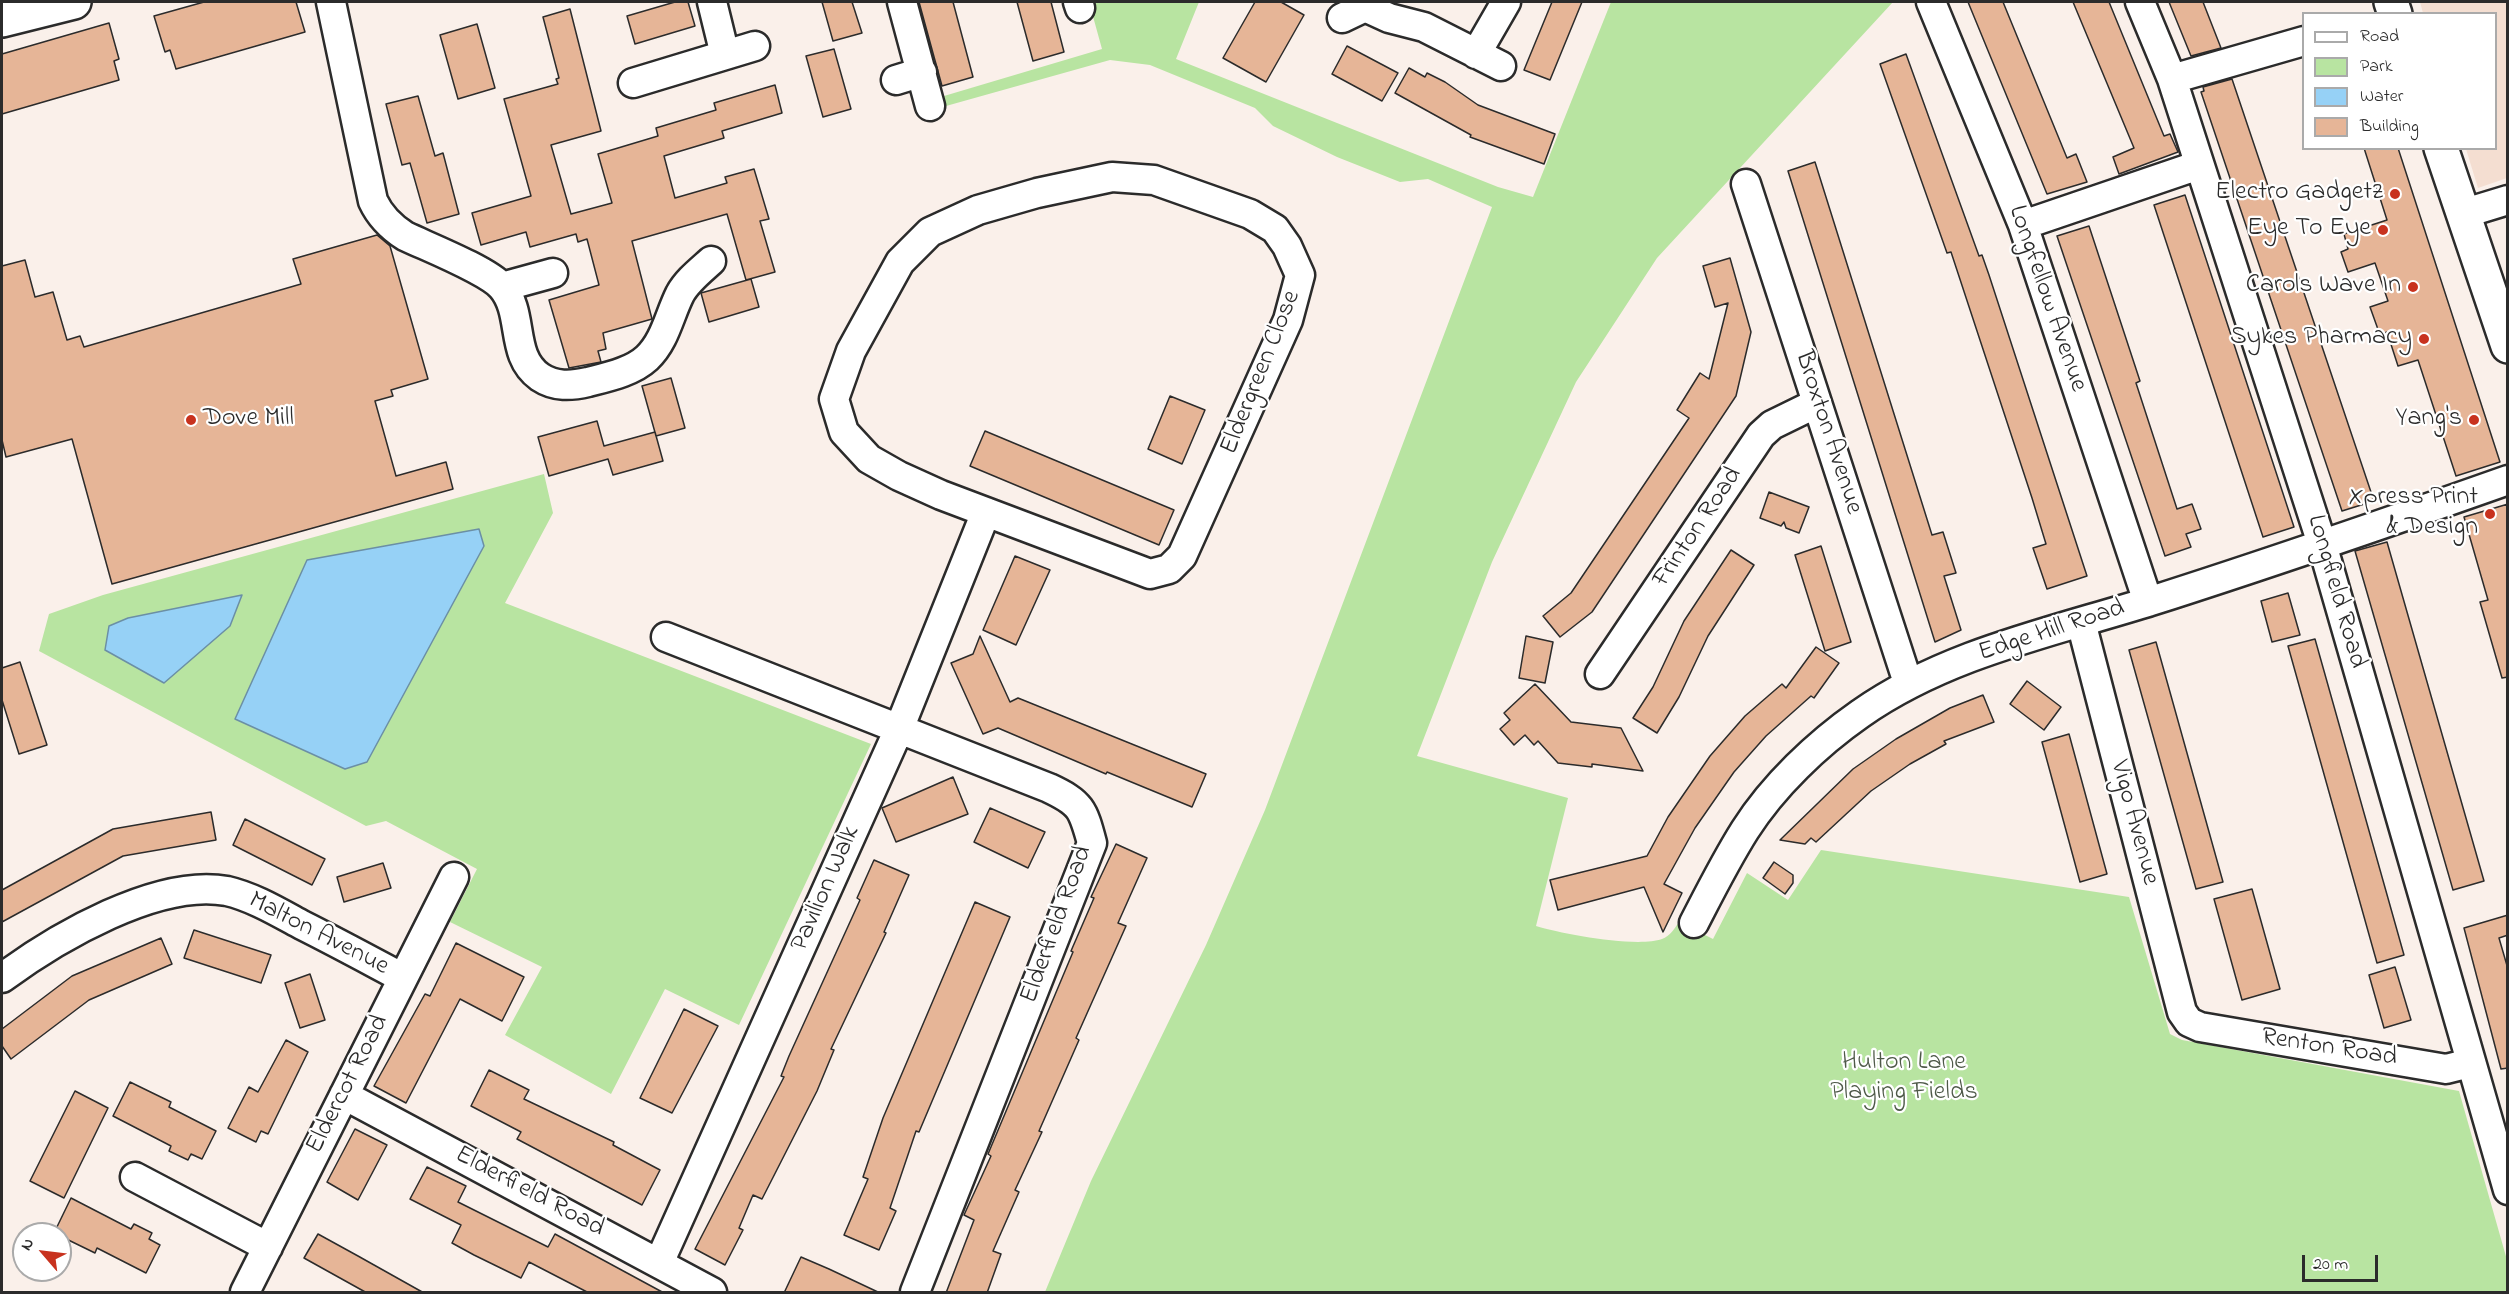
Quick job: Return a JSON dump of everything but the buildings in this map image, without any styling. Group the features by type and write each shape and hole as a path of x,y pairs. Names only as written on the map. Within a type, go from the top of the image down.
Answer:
{"main road":[{"path":"2,20 74,2"},
{"path":"2441,150 2508,346"}],"street":[{"path":"331,2 373,201 377,210 394,229 405,236 485,276 502,287 511,303 522,358 530,369 543,379 559,386 577,385 610,376 670,348 681,292 711,261"},
{"path":"712,2 725,55"},
{"path":"902,2 909,76 930,106"},
{"path":"1358,9 1424,27 1488,60 1506,2"},
{"name":"Longfellow Avenue","path":"1930,2 2023,225 2148,602"},
{"name":"Longfield Road","path":"2140,2 2172,79 2322,544 2508,1190"},
{"path":"2172,79 2302,41"},
{"path":"633,83 755,46"},
{"path":"2023,225 2199,165"},
{"name":"Eldergreen Close","path":"1112,177 1154,180 1250,214 1275,229 1287,246 1300,275 1288,320 1196,529 1182,556 1169,569 1150,574 986,512 909,481 869,459 844,432 834,399 851,351 900,262 930,232 978,210 1037,193 1112,177"},
{"name":"Broxton Avenue","path":"1746,183 1908,683"},
{"path":"2462,214 2508,201"},
{"path":"502,287 553,273"},
{"name":"Frinton Road","path":"1600,674 1761,435 1772,425 1817,403"},
{"name":"Edge Hill Road","path":"1694,923 1746,829 1772,793 1811,755 1858,715 1908,683 1979,655 2148,602 2508,480"},
{"name":"Pavilion Walk","path":"659,1263 899,729 986,512"},
{"name":"Vigo Avenue","path":"2081,622 2182,1012 2189,1022"},
{"name":"Elderfield Road","path":"666,637 1074,800 1086,820 1092,843 915,1293"},
{"name":"Eldercot Road","path":"245,1293 454,877"},
{"name":"Malton Avenue","path":"2,978 55,943 133,905 183,889 207,889 228,892 268,907 403,978"},
{"name":"Renton Road","path":"2189,1022 2200,1028 2446,1069 2470,1064"},
{"name":"Elderfield Road","path":"344,1095 712,1293"},
{"path":"135,1177 267,1246"}],"shaded area":[{"path":"2420,2 2507,2 2507,178 2478,188 2466,150 2497,150 2497,12 2423,12"}],"green space":[{"name":"Hulton Lane Playing Fields","path":"1089,2 1199,2 1176,59 1498,187 1533,197 1611,2 1893,2 1657,258 1576,382 1492,562 1417,756 1568,798 1536,926 1563,933 1618,941 1650,941 1667,936 1679,922 1713,939 1747,873 1788,900 1821,850 2129,897 2170,1034 2182,1040 2459,1091 2507,1260 2507,1292 1045,1292 1091,1181 1206,945 1265,810 1492,207 1428,179 1400,182 1337,157 1273,126 1255,108 1150,65 1110,60 946,106 944,96 1102,49"},
{"path":"544,474 553,513 505,603 871,744 739,1025 665,989 611,1094 505,1035 542,967 450,922 477,869 386,821 366,826 39,651 49,614 103,595"}],"water":[{"path":"479,529 484,546 367,762 345,769 235,719 307,560"},
{"path":"242,595 230,626 164,683 105,650 109,626 128,618"}],"place":[{"name":"Electro Gadgetz","path":"2395,194"},
{"name":"Eye To Eye","path":"2383,230"},
{"name":"Carols Wave In","path":"2413,287"},
{"name":"Sykes Pharmacy","path":"2424,339"},
{"name":"Dove Mill","path":"191,420"},
{"name":"Yang's","path":"2474,420"},
{"name":"Xpress Print & Design","path":"2490,514"}]}
